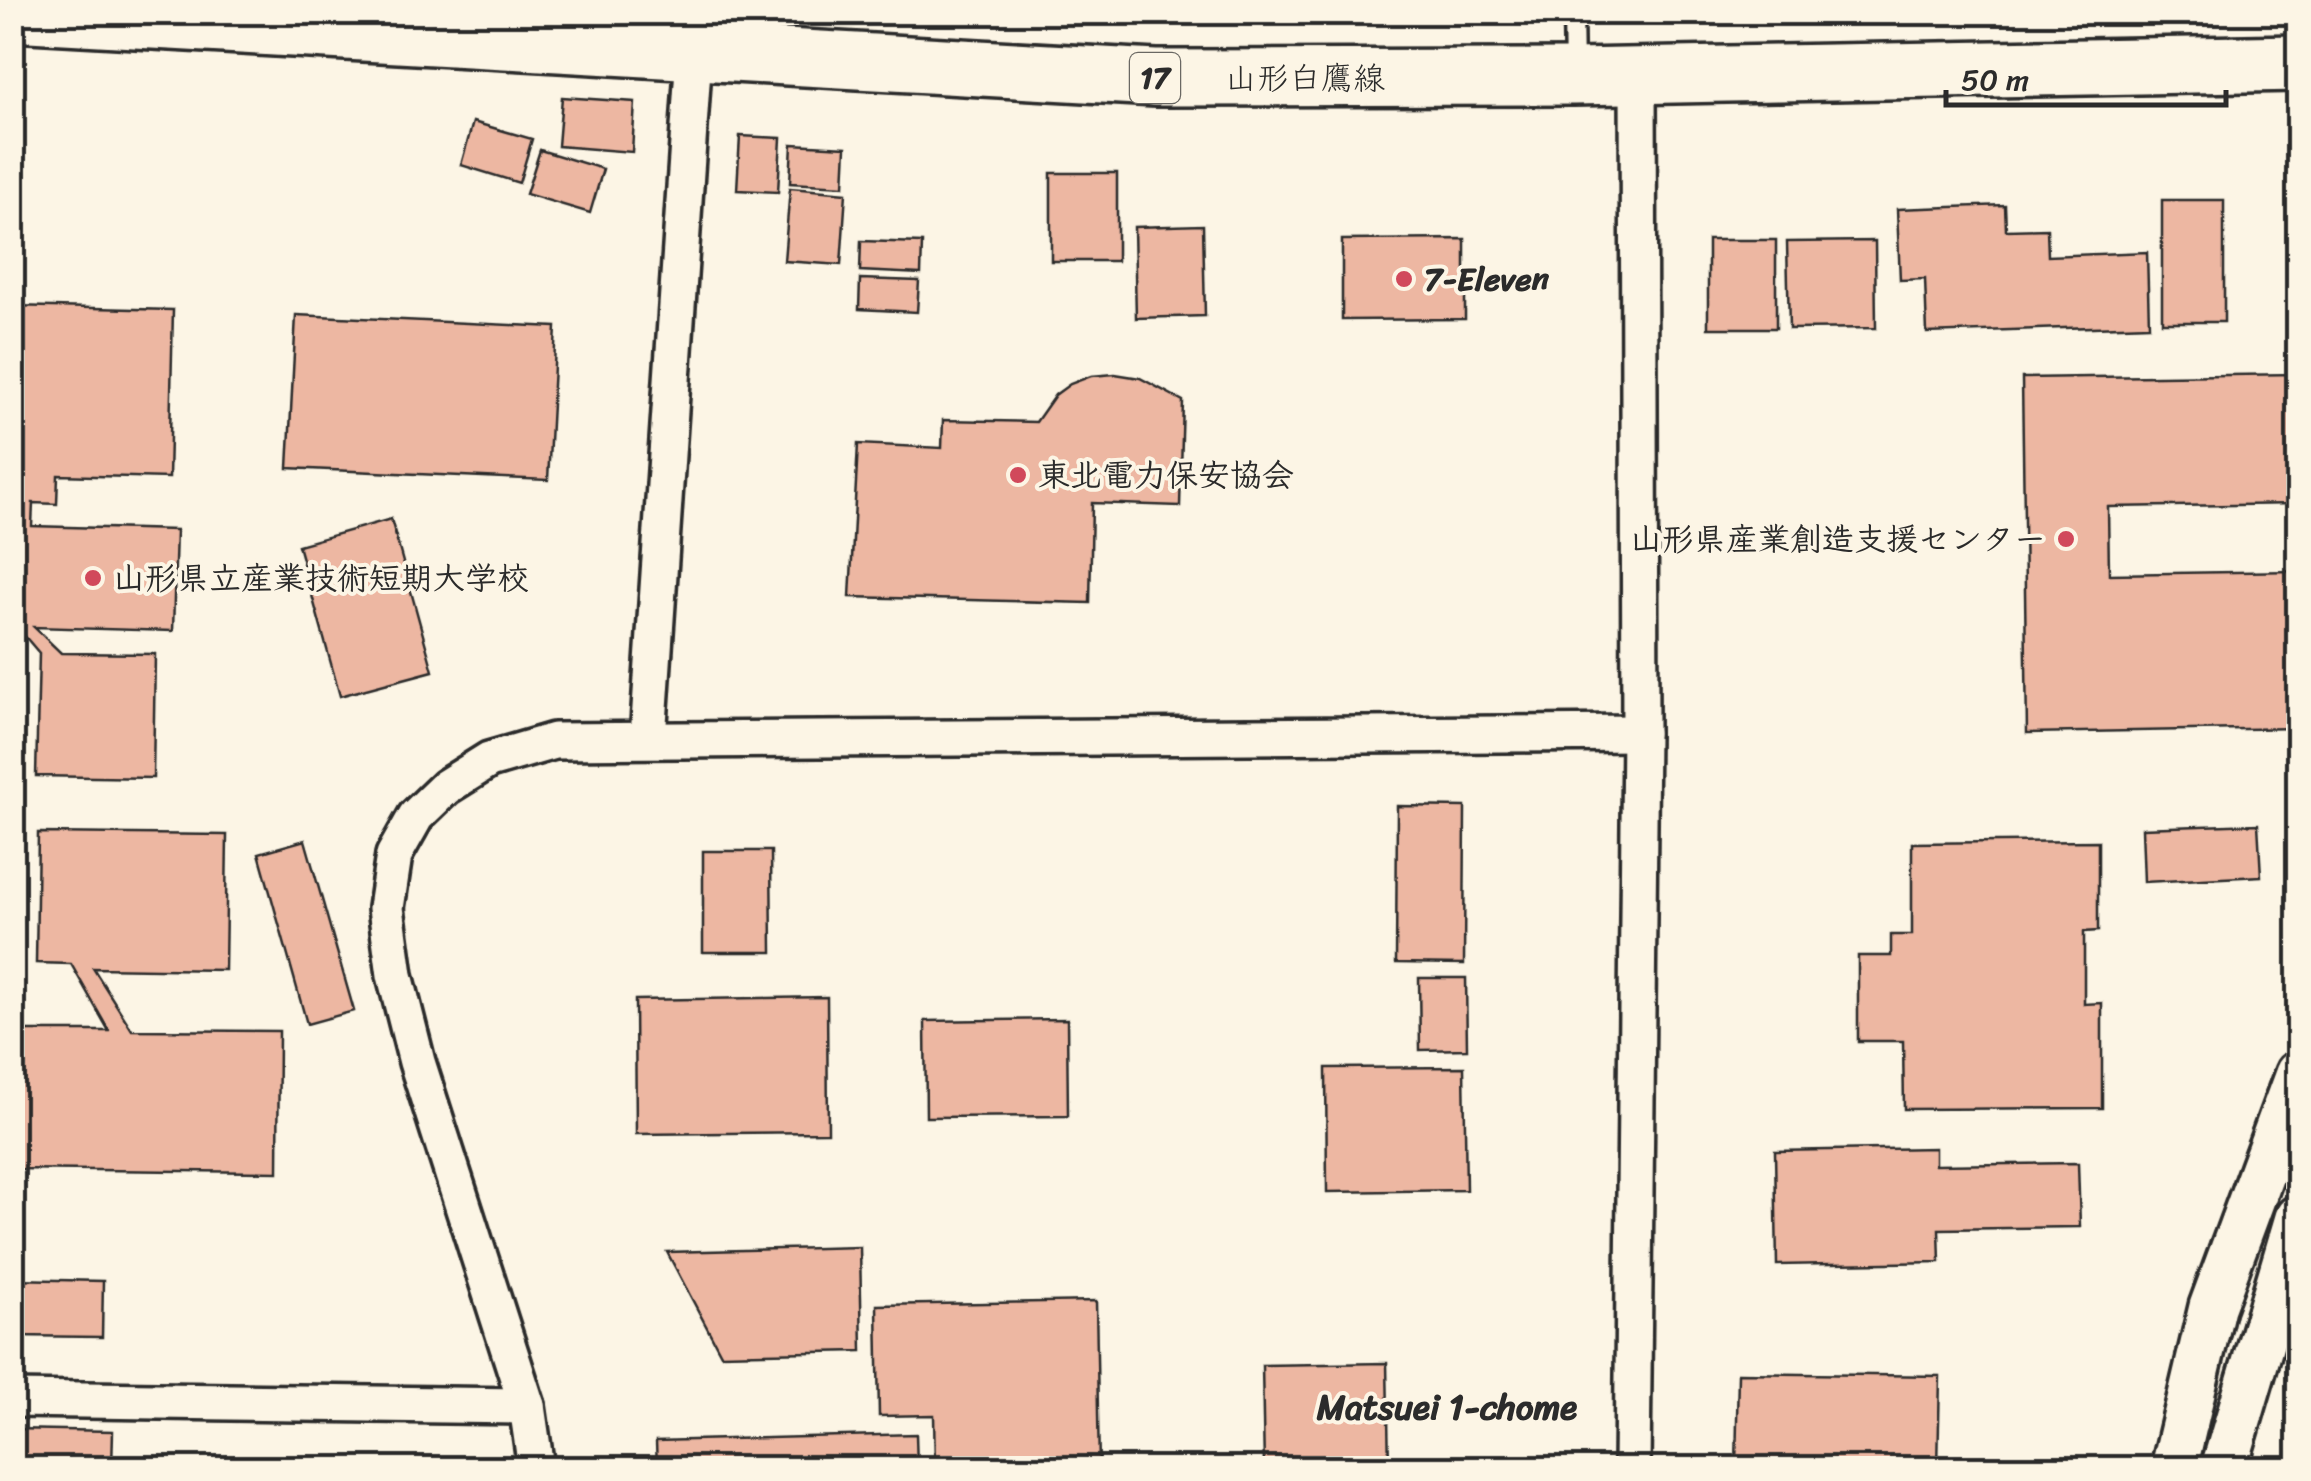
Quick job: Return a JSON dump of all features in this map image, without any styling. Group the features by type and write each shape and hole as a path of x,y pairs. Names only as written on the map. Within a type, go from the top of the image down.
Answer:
{"main road":[{"name":"山形白鷹線","path":"12,12 693,33 1156,78 1574,77 2298,63"}],"street":[{"path":"648,738 693,33"},
{"path":"1632,1468 1640,732 1638,74"},
{"path":"536,1468 528,1406 417,1062 395,976 386,908 394,855 416,816 446,787 489,760 554,741 1640,732"},
{"path":"2174,1468 2212,1307 2298,1074"},
{"path":"2224,1468 2298,1218"},
{"path":"12,1399 528,1406"}],"lane":[{"path":"1573,12 1574,77"}],"building":[{"path":"562,97 635,102 632,152 558,146"},
{"path":"473,122 532,139 519,183 461,165"},
{"path":"740,136 781,138 778,192 737,190"},
{"path":"792,144 846,147 844,186 790,183"},
{"path":"540,150 603,169 590,213 526,194"},
{"path":"1051,173 1117,173 1117,261 1051,261"},
{"path":"790,188 846,193 841,265 784,261"},
{"path":"2162,200 2224,200 2224,322 2162,322"},
{"path":"2005,205 2006,230 2047,229 2048,256 2147,252 2149,325 1927,333 1925,279 1900,280 1897,209"},
{"path":"1203,225 1205,316 1136,318 1134,227"},
{"name":"7-Eleven","path":"1465,239 1465,319 1342,320 1342,240"},
{"path":"1708,240 1776,240 1776,328 1708,328"},
{"path":"861,241 922,243 921,274 860,271"},
{"path":"1875,241 1876,328 1789,329 1787,242"},
{"path":"860,279 919,281 917,312 859,309"},
{"name":"山形県立産業技術短期大学校","path":"12,306 173,310 169,478 58,475 57,504 33,503 32,526 176,530 173,631 34,627 61,653 155,654 153,778 36,776 39,653 17,627 12,627"},
{"path":"296,315 556,327 548,480 288,468"},
{"name":"山形県産業創造支援センター","path":"2298,374 2298,504 2108,507 2109,574 2298,571 2298,728 2027,733 2022,378"},
{"name":"東北電力保安協会","path":"1091,376 1140,378 1183,401 1180,506 1092,503 1090,603 850,597 858,444 942,448 943,420 1036,422 1055,395 1070,384"},
{"path":"391,519 433,671 340,696 298,545"},
{"path":"1397,806 1465,807 1464,964 1396,963"},
{"path":"2258,824 2261,876 2144,882 2142,828"},
{"path":"38,833 227,835 225,970 93,968 132,1030 279,1031 278,1172 12,1169 12,1031 109,1031 71,964 36,963"},
{"path":"305,840 354,1011 307,1024 259,853"},
{"path":"2098,841 2098,931 2084,932 2084,1004 2102,1003 2102,1108 1904,1109 1903,1041 1858,1041 1858,956 1891,956 1891,935 1912,935 1912,843"},
{"path":"703,851 771,851 772,952 703,952"},
{"path":"1419,978 1466,978 1467,1049 1420,1050"},
{"path":"827,997 828,1132 636,1134 635,1000"},
{"path":"1067,1019 1068,1116 926,1117 925,1021"},
{"path":"1464,1067 1466,1190 1327,1192 1326,1068"},
{"path":"1935,1148 1935,1165 2078,1163 2080,1227 1939,1229 1940,1262 1777,1265 1775,1151"},
{"path":"860,1247 862,1351 721,1354 667,1252"},
{"path":"12,1279 103,1281 102,1337 12,1336"},
{"path":"1096,1301 1099,1468 935,1468 934,1415 879,1416 877,1305"},
{"path":"1387,1363 1389,1468 1264,1468 1262,1365"},
{"path":"1738,1373 1940,1376 1938,1468 1736,1468"},
{"path":"12,1429 113,1431 112,1468 12,1468"},
{"path":"916,1434 917,1468 657,1468 656,1441"}],"place":[{"name":"7-Eleven","path":"1404,279"},
{"name":"東北電力保安協会","path":"1018,475"},
{"name":"山形県産業創造支援センター","path":"2066,539"},
{"name":"山形県立産業技術短期大学校","path":"93,578"}],"district":[{"name":"Matsuei 1-chome","path":"1447,1407"}]}
